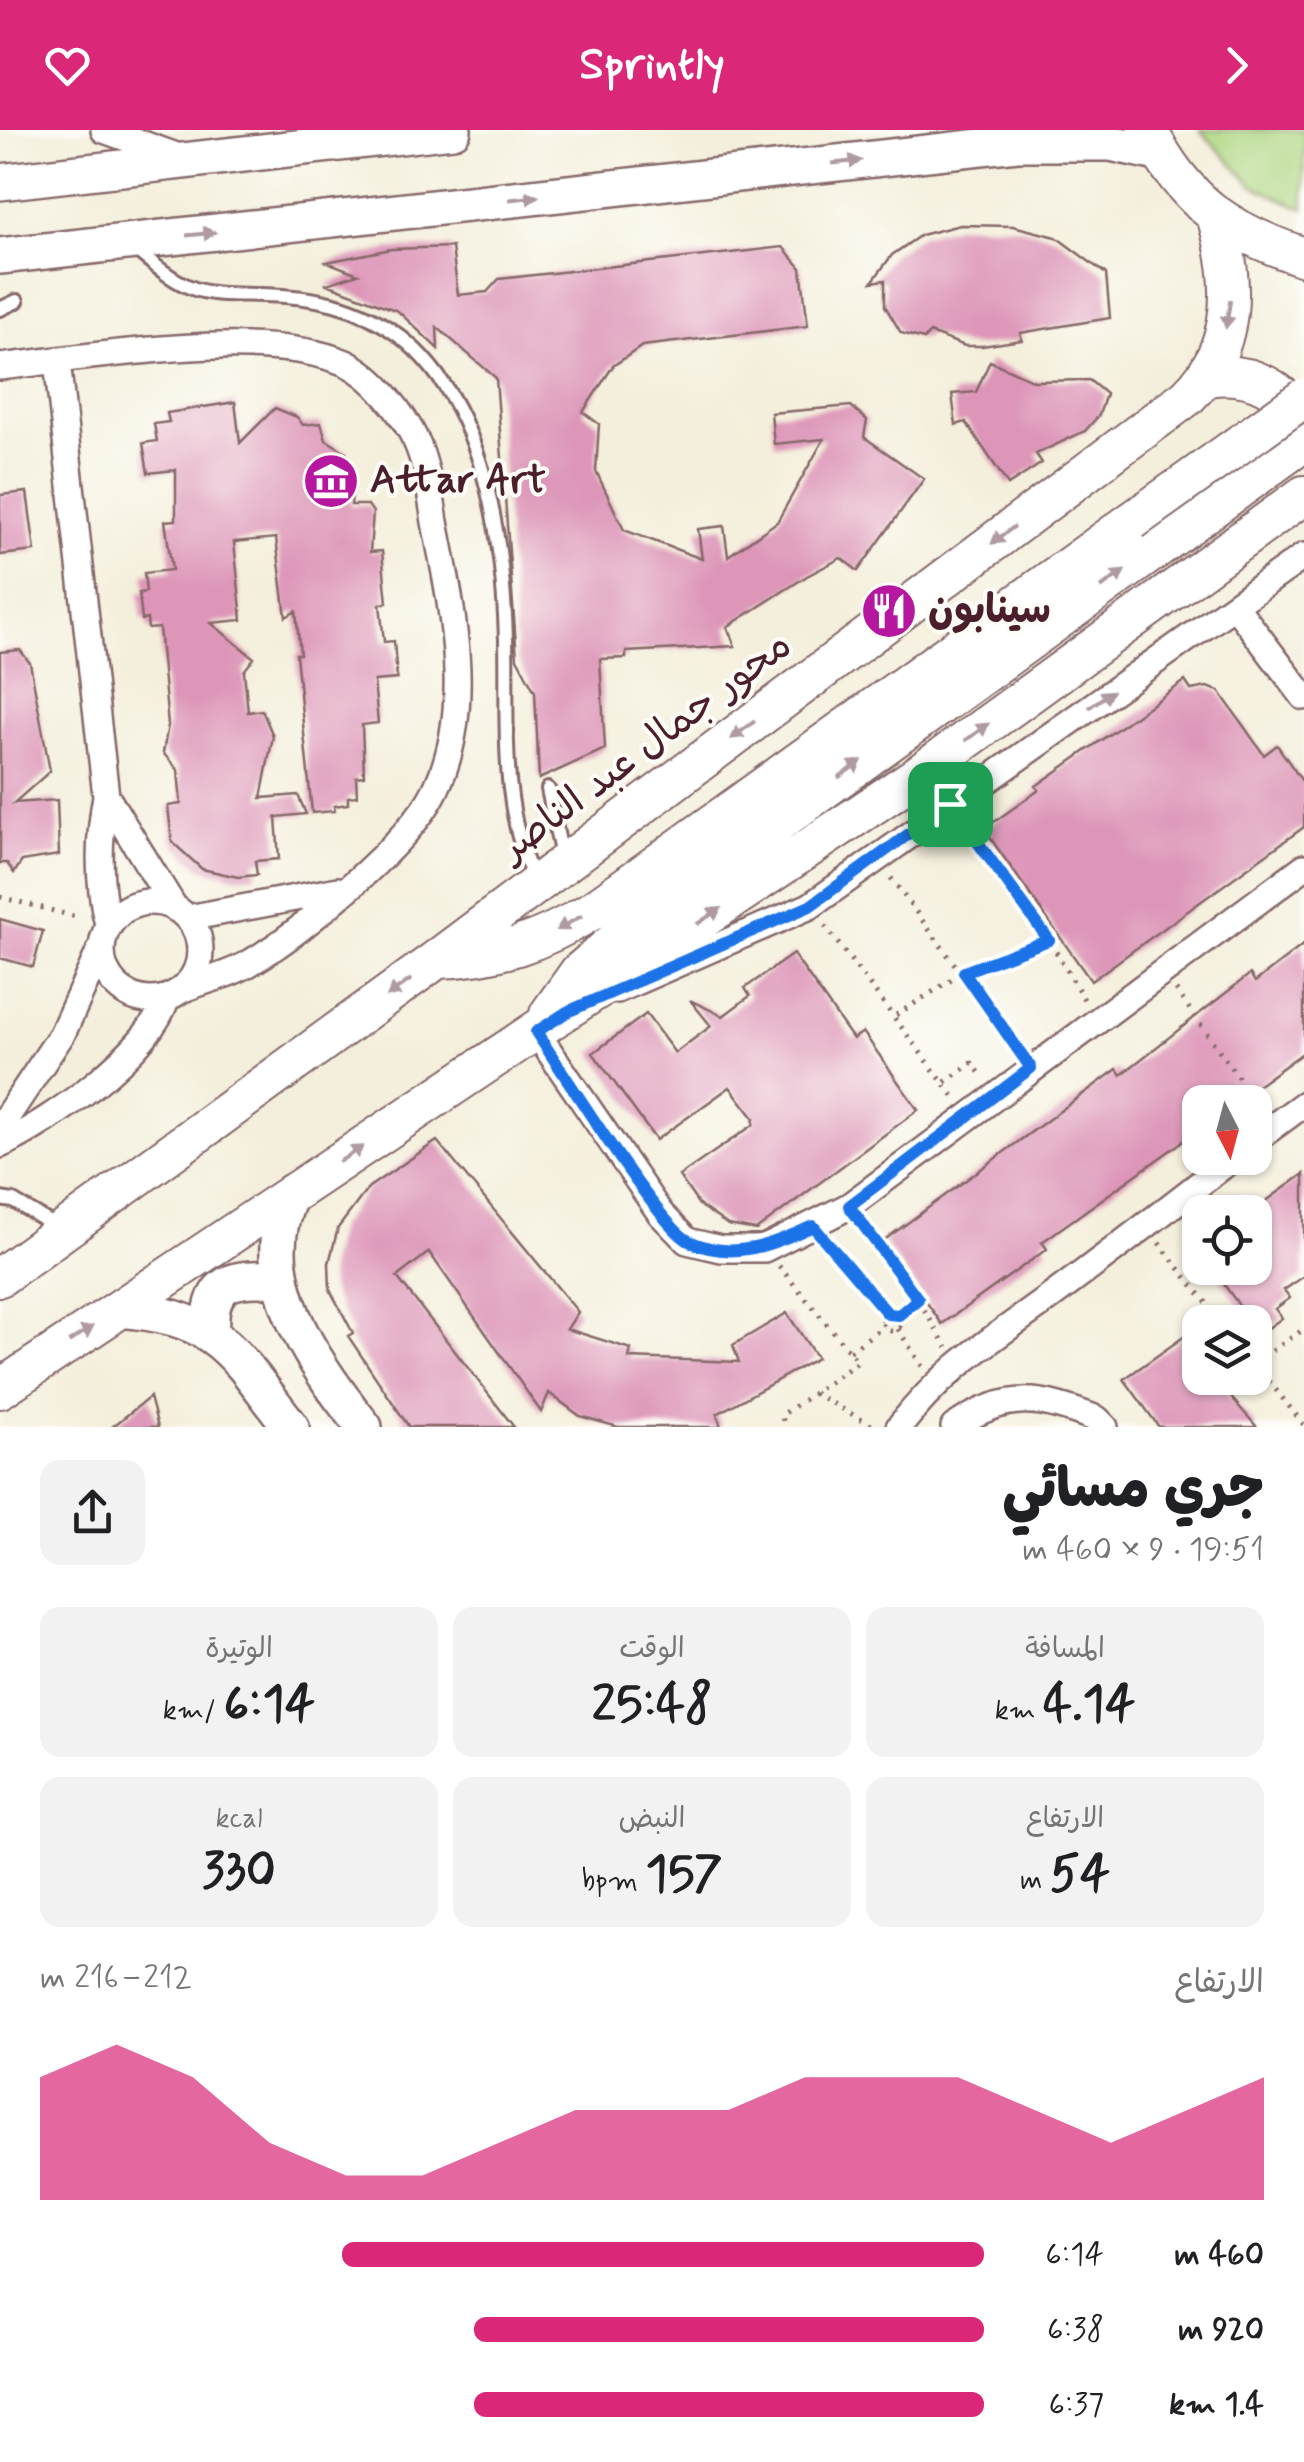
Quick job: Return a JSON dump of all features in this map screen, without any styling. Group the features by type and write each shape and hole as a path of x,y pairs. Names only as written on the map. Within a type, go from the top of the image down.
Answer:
{"main road":[{"path":"0,182 452,130"},
{"path":"0,256 1019,137 1155,142 1217,219 1230,262 1231,292 1224,336 1208,377 1240,376 1270,387 1294,408 1304,430"},
{"path":"1217,219 1304,257"},
{"name":"محور جمال عبد الناصر","path":"0,1276 437,960 1208,377"},
{"path":"437,960 482,958 516,948 593,910 1304,398"},
{"path":"551,1022 563,991 596,955 1304,442"},
{"path":"0,1388 915,778 1302,493"},
{"path":"292,1192 282,1212 278,1280 302,1334 364,1427"},
{"path":"211,1332 210,1312 226,1284 246,1276 278,1280"},
{"path":"119,1310 186,1319 211,1332 290,1427"}],"street":[{"path":"104,130 192,161"},
{"path":"0,367 57,361 253,344 306,349 350,365 388,398 416,442 450,599 456,691 454,738 434,792 404,833 300,929 250,963 175,994 147,1000 128,995 113,984 104,967 100,830 106,796 57,361"},
{"path":"1304,556 810,906 551,1022 660,1213 687,1241 722,1250 764,1249 849,1206 1304,867"},
{"path":"1235,606 1304,696"},
{"path":"0,1145 28,1132 130,1052 195,974 201,955 198,936 106,796"},
{"path":"0,1127 62,1034 105,936 120,912 138,903 156,901 181,912 342,890"},
{"path":"1272,1127 1304,1104"},
{"path":"899,1427 933,1383 956,1363 1211,1175"},
{"path":"954,1427 981,1408 1034,1399 1082,1413 1105,1427"}],"lane":[{"path":"126,242 167,274 196,289 302,296 352,309 417,352 449,392 470,440 496,540 506,642 508,788 518,838 550,875"},
{"path":"0,310 17,301"},
{"path":"548,789 550,875"},
{"path":"0,1199 13,1201 64,1230"}],"path":[{"path":"950,804 1049,940 1096,1021"},
{"path":"876,859 964,972 1031,1068"},
{"path":"0,897 105,936"},
{"path":"810,906 896,1015 966,1116"},
{"path":"896,1015 964,972 1049,940"},
{"path":"1163,971 1234,1085"},
{"path":"944,1082 972,1062 997,1094"},
{"path":"849,1206 918,1299 956,1363"},
{"path":"813,1226 888,1314 899,1315 918,1299"},
{"path":"1146,1226 1209,1305"},
{"path":"764,1249 858,1362 782,1415 784,1427"},
{"path":"850,1351 884,1326 888,1314"},
{"path":"899,1315 898,1329 933,1383"},
{"path":"884,1326 890,1331 898,1329"},
{"path":"1272,1352 1304,1329"},
{"path":"1272,1384 1304,1425"},
{"path":"814,1393 875,1427"}],"green space":[{"path":"1200,130 1304,130 1304,209 1253,186"}],"building":[{"path":"960,225 1013,226 1056,237 1106,274 1110,318 1020,333 1022,340 982,346 965,346 930,333 924,339 901,333 885,306 885,280 872,282 892,255 921,235"},
{"path":"452,247 458,295 487,292 499,279 783,247 801,268 808,326 642,346 613,366 583,412 599,424 596,471 624,530 702,559 698,529 724,526 728,556 777,522 824,439 774,444 771,413 851,406 867,420 864,437 924,479 858,571 841,558 807,576 727,627 735,646 626,652 626,658 600,659 605,749 539,779 535,692 517,658 496,378 437,327 438,349 398,311 327,284 358,274 327,262 391,249"},
{"path":"990,361 1034,381 1089,380 1106,394 1099,415 1085,431 1036,454 1042,463 1008,485 966,422 956,425 952,394 976,392"},
{"path":"235,402 240,443 275,408 297,417 303,425 321,423 326,440 346,452 353,484 351,505 368,505 373,512 370,552 382,551 387,603 380,604 384,642 394,641 397,679 374,681 378,723 362,725 364,776 356,777 357,796 348,797 348,804 334,806 335,811 312,813 296,654 300,654 296,611 286,617 276,538 234,542 242,620 211,623 254,658 244,671 248,712 262,710 273,736 261,798 298,795 306,814 276,817 279,859 255,861 257,875 238,877 202,869 172,842 168,806 181,804 178,770 163,753 168,725 159,628 148,629 147,619 142,620 139,593 146,592 144,573 172,570 165,521 176,520 176,470 148,473 143,443 157,441 154,424 169,422 167,413"},
{"path":"27,492 35,551 0,555 0,495"},
{"path":"20,650 30,663 50,771 14,803 57,800 59,855 22,861 14,873 7,863 0,863 0,652"},
{"path":"1185,681 1191,690 1207,687 1219,691 1264,755 1277,745 1304,784 1304,827 1091,981 984,829 1039,790 1036,786"},
{"path":"0,919 43,931 33,967 0,958"},
{"path":"1304,944 1304,1052 1258,1085 1182,1085 1182,1142 1042,1242 1047,1249 942,1324 883,1241 1117,1069 1121,1075 1250,974 1255,982"},
{"path":"793,954 853,1039 863,1032 918,1110 756,1230 728,1225 699,1205 679,1176 753,1125 754,1118 730,1087 656,1140 593,1053 646,1014 675,1053 711,1026 690,1000 723,1016 750,996 745,988"},
{"path":"437,1141 578,1312 567,1329 631,1349 629,1358 739,1362 733,1345 787,1313 817,1358 717,1414 721,1427 618,1427 580,1416 549,1393 541,1412 429,1252 397,1277 514,1427 409,1427 348,1336 353,1333 330,1290 329,1263 338,1228 369,1187"},
{"path":"1304,1174 1304,1276 1284,1290 1290,1298 1275,1309 1282,1318 1272,1325 1272,1305 1239,1305 1224,1285 1272,1285 1272,1197"},
{"path":"1182,1338 1182,1395 1229,1395 1257,1427 1159,1427 1124,1379"},
{"path":"150,1397 158,1427 112,1427"}],"place":[{"name":"Attar Art","path":"331,481"},
{"name":"سينابون","path":"889,611"}],"route":[{"path":"950,804 1049,940 964,972 1031,1068 849,1206 918,1299 899,1315 888,1314 813,1226 764,1249 722,1250 687,1241 660,1213 536,1032 567,1012 810,906 950,804"}]}
